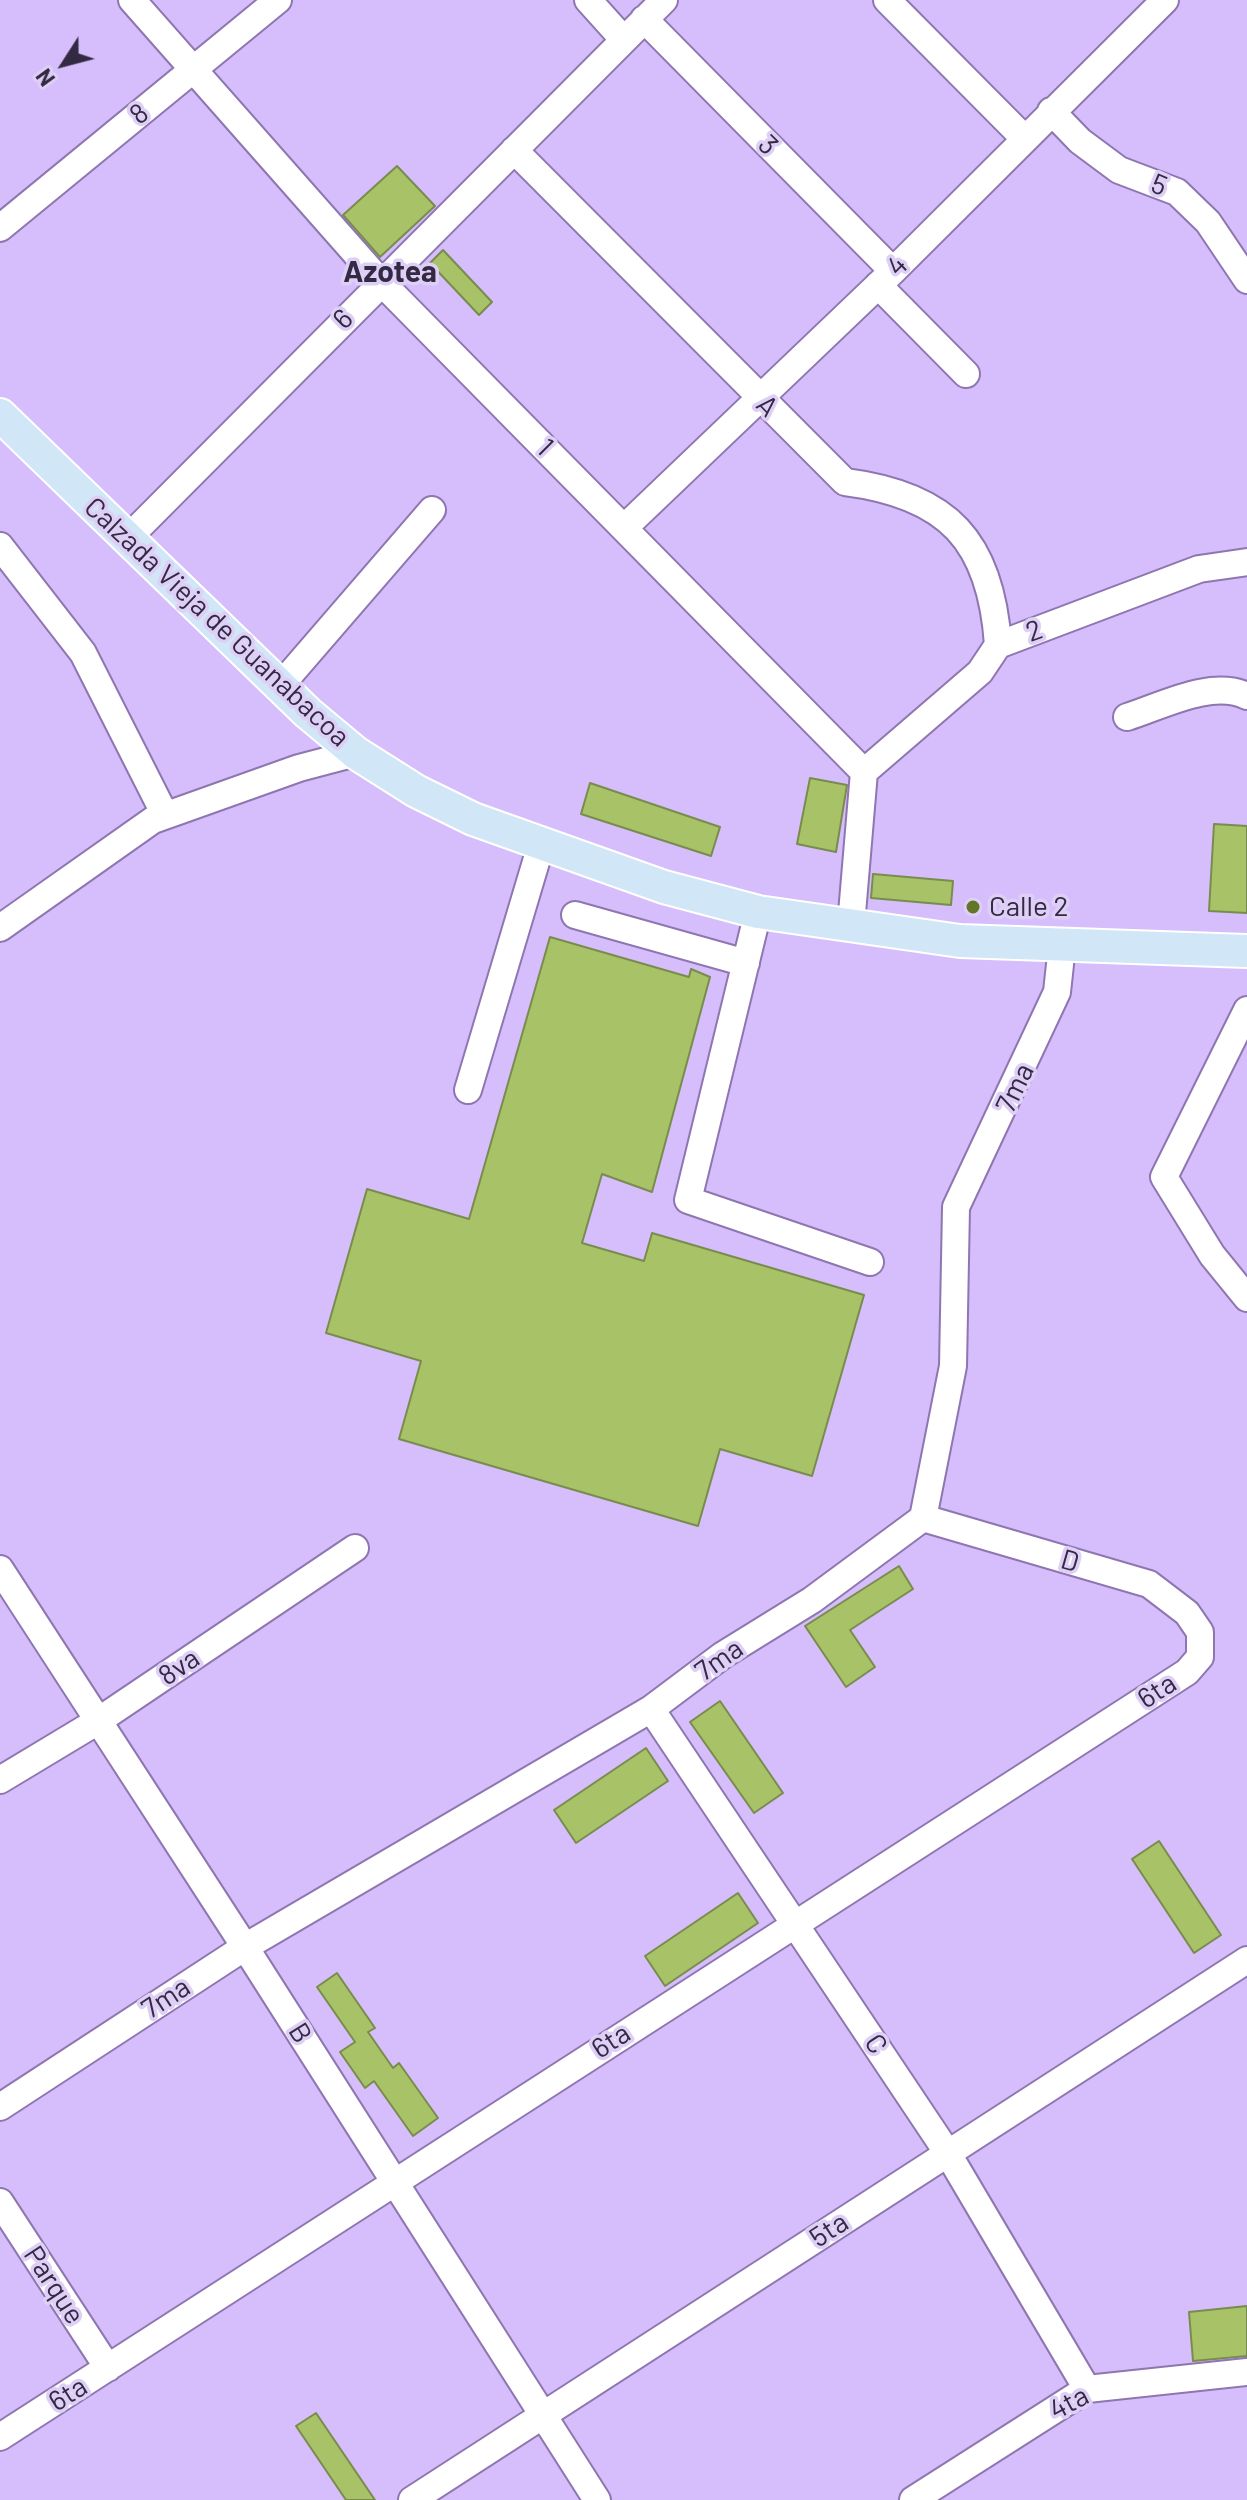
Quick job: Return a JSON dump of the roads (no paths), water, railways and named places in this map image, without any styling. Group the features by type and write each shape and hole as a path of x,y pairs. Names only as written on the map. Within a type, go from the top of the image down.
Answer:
{"main road":[{"name":"Calzada Vieja de Guanabacoa","path":"0,415 280,686 356,753 416,791 473,819 664,887 758,912 960,941 1247,951"}],"street":[{"name":"1","path":"132,0 380,281 864,772"},
{"name":"8","path":"3,218 278,0"},
{"path":"588,0 624,40"},
{"name":"6","path":"127,539 380,281 664,0"},
{"path":"887,0 1023,137"},
{"name":"4","path":"625,527 885,278 1023,137 1165,0"},
{"name":"3","path":"644,19 885,278 966,374"},
{"name":"5","path":"1051,111 1080,141 1119,170 1177,192 1208,222 1247,280"},
{"name":"A","path":"514,150 845,482 911,496 957,526 986,572 996,610 998,645"},
{"path":"280,686 432,510"},
{"path":"0,546 83,653 165,815"},
{"name":"2","path":"864,772 980,672 998,645 1199,569 1247,562"},
{"path":"1127,717 1216,690 1235,690 1247,696"},
{"path":"0,928 153,820 299,768 356,753"},
{"path":"851,925 864,772"},
{"path":"468,1090 541,845"},
{"path":"758,912 688,1200 870,1262"},
{"path":"575,915 746,963"},
{"name":"7ma","path":"0,2107 245,1947 651,1709 723,1655 812,1600 923,1518 953,1366 956,1207 1057,992 1062,946"},
{"path":"1247,1010 1164,1177 1212,1255 1247,1298"},
{"name":"D","path":"923,1518 1149,1584 1187,1613 1200,1632"},
{"name":"8va","path":"0,1780 98,1721 355,1548"},
{"name":"B","path":"0,1569 597,2500"},
{"name":"6ta","path":"0,2437 1187,1672 1200,1657 1200,1632"},
{"name":"C","path":"651,1709 947,2152 1087,2389"},
{"name":"5ta","path":"412,2500 544,2418 947,2152 1247,1960"},
{"name":"Parque","path":"0,2202 108,2368"},
{"name":"4ta","path":"913,2500 1087,2389 1247,2372"}],"place":[{"name":"Calle 2","path":"973,907"}],"district":[{"name":"Azotea","path":"390,272"}]}
